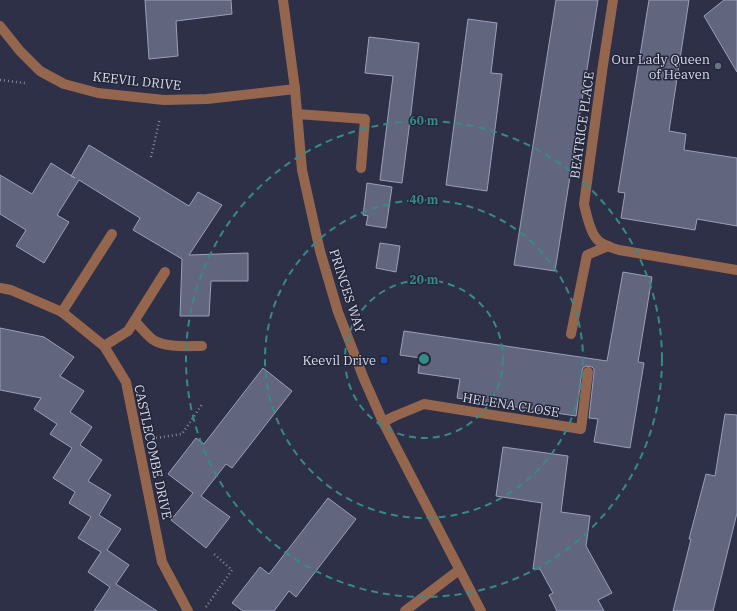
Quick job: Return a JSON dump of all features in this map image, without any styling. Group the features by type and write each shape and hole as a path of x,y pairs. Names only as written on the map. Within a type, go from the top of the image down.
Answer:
{"street":[{"name":"PRINCES WAY","path":"283,0 295,89 302,170 320,251 338,312 364,379 383,422 481,611"},
{"name":"BEATRICE PLACE","path":"614,0 603,65 584,204 589,223 596,239 619,250 737,270"},
{"name":"KEEVIL DRIVE","path":"0,26 20,51 40,71 64,84 98,93 164,100 207,99 295,89"},
{"path":"297,114 365,119 361,168"},
{"path":"62,312 112,234"},
{"path":"571,334 587,255 608,246"},
{"path":"104,346 128,331 165,272"},
{"name":"CASTLECOMBE DRIVE","path":"0,288 11,290 62,312 104,346 126,382 162,562 188,611"},
{"path":"134,321 153,340 160,343 170,345 202,346"},
{"name":"HELENA CLOSE","path":"383,422 424,404 581,429 588,372"},
{"path":"405,611 459,570"}],"path":[{"path":"151,157 164,100"},
{"path":"138,441 182,434 203,403"},
{"path":"203,611 232,570 214,554"}],"building":[{"path":"145,0 231,0 232,14 176,21 178,56 149,59"},
{"path":"556,0 598,0 555,271 514,265"},
{"path":"649,0 689,0 669,131 686,134 684,150 737,158 737,226 697,219 695,230 621,218 625,193 618,192"},
{"path":"724,0 737,0 737,72 704,16"},
{"path":"468,19 497,23 491,73 502,74 487,191 446,185"},
{"path":"369,37 419,43 402,183 380,180 393,76 365,73"},
{"path":"89,145 189,206 198,192 222,205 189,255 248,253 248,281 211,281 209,316 180,316 182,259 133,230 140,218 79,180 57,215 69,222 44,263 16,246 26,230 0,214 0,175 32,194 51,163 71,176"},
{"path":"367,183 392,187 386,228 366,225 368,216 363,215"},
{"path":"380,243 400,246 396,272 376,268"},
{"path":"623,272 652,277 638,362 644,363 630,448 594,442 598,419 589,418 594,373 594,369 592,367 586,366 582,371 576,416 457,398 460,379 418,373 420,358 400,355 404,331 607,361"},
{"path":"0,328 44,337 74,357 60,376 84,391 70,412 92,427 80,445 102,460 88,481 111,495 99,515 121,529 107,550 129,565 116,584 157,611 94,611 110,587 88,572 101,552 78,538 91,517 69,503 75,492 53,478 72,448 50,434 57,424 34,409 41,398 0,390"},
{"path":"263,368 292,391 232,468 226,464 201,496 230,517 206,548 171,520 193,493 168,474 196,438 204,444"},
{"path":"725,414 737,415 737,513 713,611 673,611 691,539 689,539 706,474 715,476"},
{"path":"503,447 568,456 561,512 590,516 586,546 612,593 598,600 604,611 557,611 549,595 553,593 540,569 533,569 542,503 496,496"},
{"path":"328,498 356,519 296,597 289,591 274,611 243,611 232,603 260,567 269,574"}],"place":[{"name":"Our Lady Queen of Heaven","path":"718,66"},
{"name":"Keevil Drive","path":"384,360"}]}
